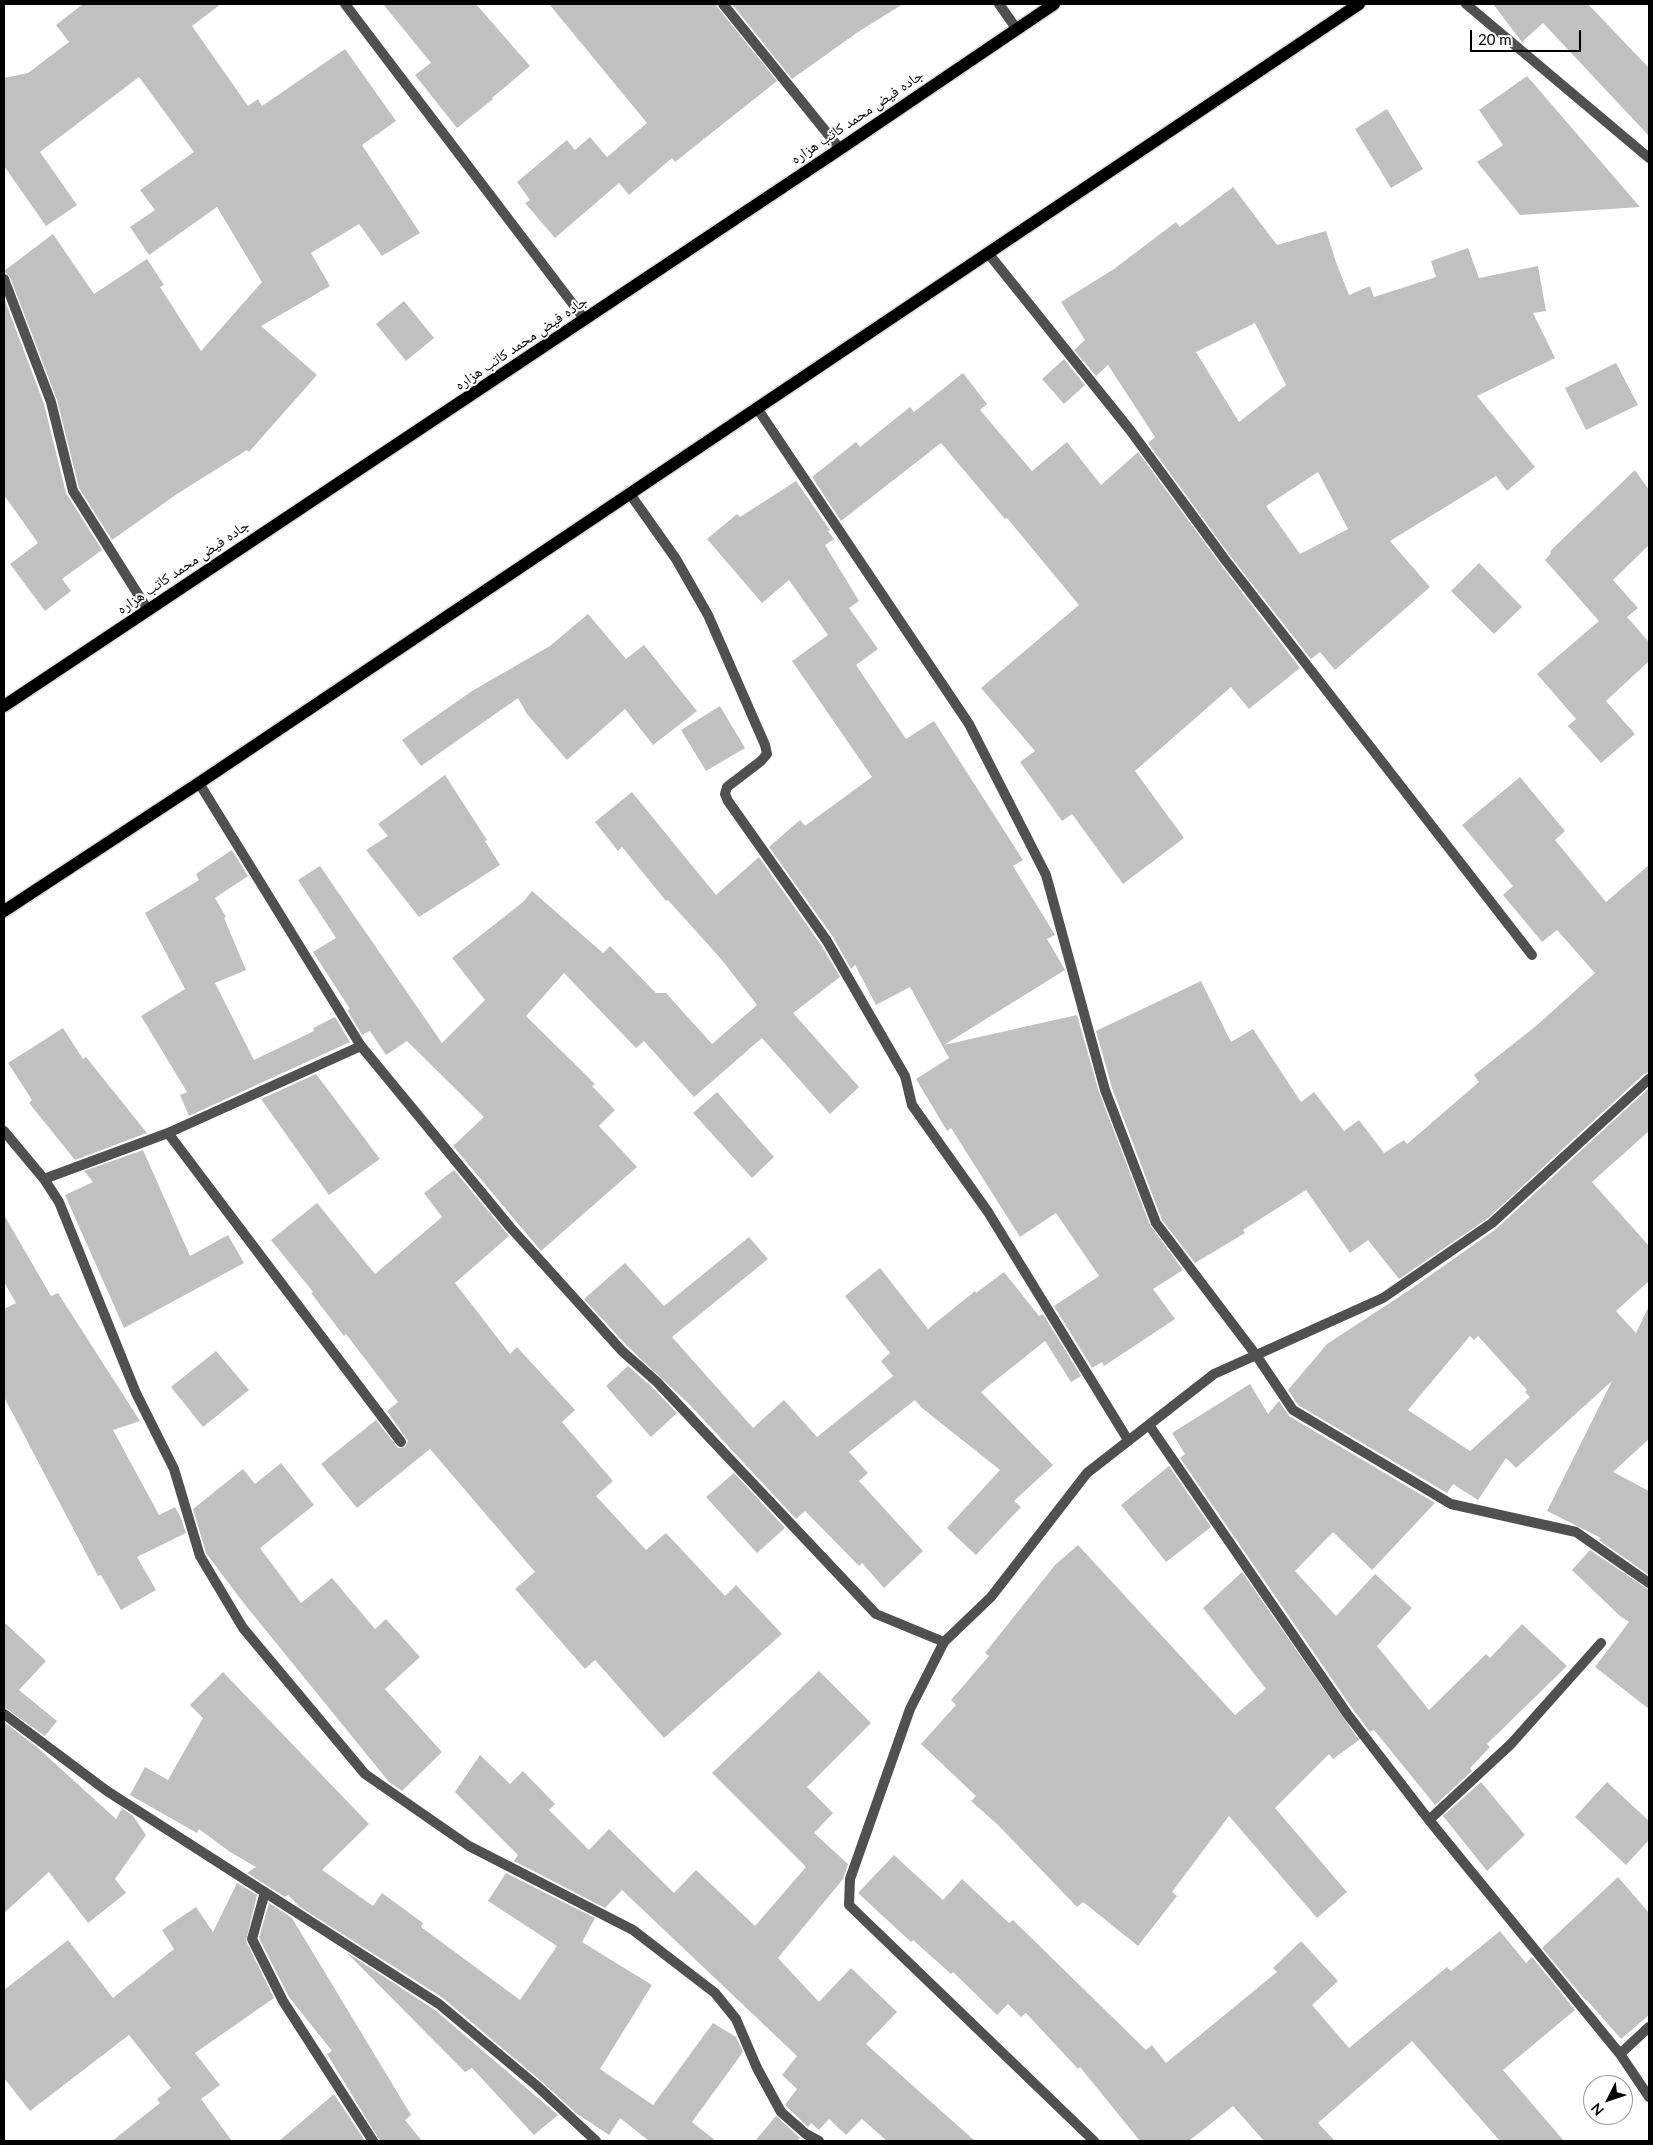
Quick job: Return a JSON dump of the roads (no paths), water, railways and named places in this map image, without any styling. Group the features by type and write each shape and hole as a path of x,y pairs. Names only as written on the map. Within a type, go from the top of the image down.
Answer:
{"main road":[{"name":"جاده فیض محمد کاتب هزاره","path":"4,706 585,320 1054,4"},
{"path":"4,911 199,783 1359,4"}],"street":[{"path":"345,4 585,320"},
{"path":"723,4 840,149"},
{"path":"999,4 1016,28"},
{"path":"1466,4 1649,158"},
{"path":"988,253 1130,430 1226,561 1532,955"},
{"path":"4,279 51,402 73,491 148,610"},
{"path":"757,408 969,724 1046,875 1105,1090 1156,1223 1256,1355 1293,1410 1451,1504 1576,1532 1649,1584"},
{"path":"630,494 676,559 708,615 765,745 767,754 761,761 727,787 725,794 728,800 827,941 905,1076 912,1105 988,1212 1128,1440"},
{"path":"199,783 361,1046 516,1234 622,1351 657,1382 876,1614 944,1642"},
{"path":"44,1179 168,1133 361,1046"},
{"path":"1094,2141 849,1905 850,1879 910,1709 944,1642 991,1597 1087,1473 1128,1440 1214,1374 1383,1298 1492,1223 1649,1079"},
{"path":"4,1131 44,1179 59,1202 136,1393 174,1469 200,1556 243,1628 365,1774 469,1846 633,1930 715,1993 736,2019 757,2068 781,2112 806,2134 819,2141"},
{"path":"168,1133 401,1442"},
{"path":"1149,1424 1348,1715 1429,1820 1620,2054 1649,2097"},
{"path":"1429,1820 1510,1744 1601,1643"},
{"path":"4,1714 107,1791 439,2004 538,2086 596,2141"},
{"path":"265,1892 252,1939 283,2001 373,2141"},
{"path":"1620,2054 1649,2027"}]}
